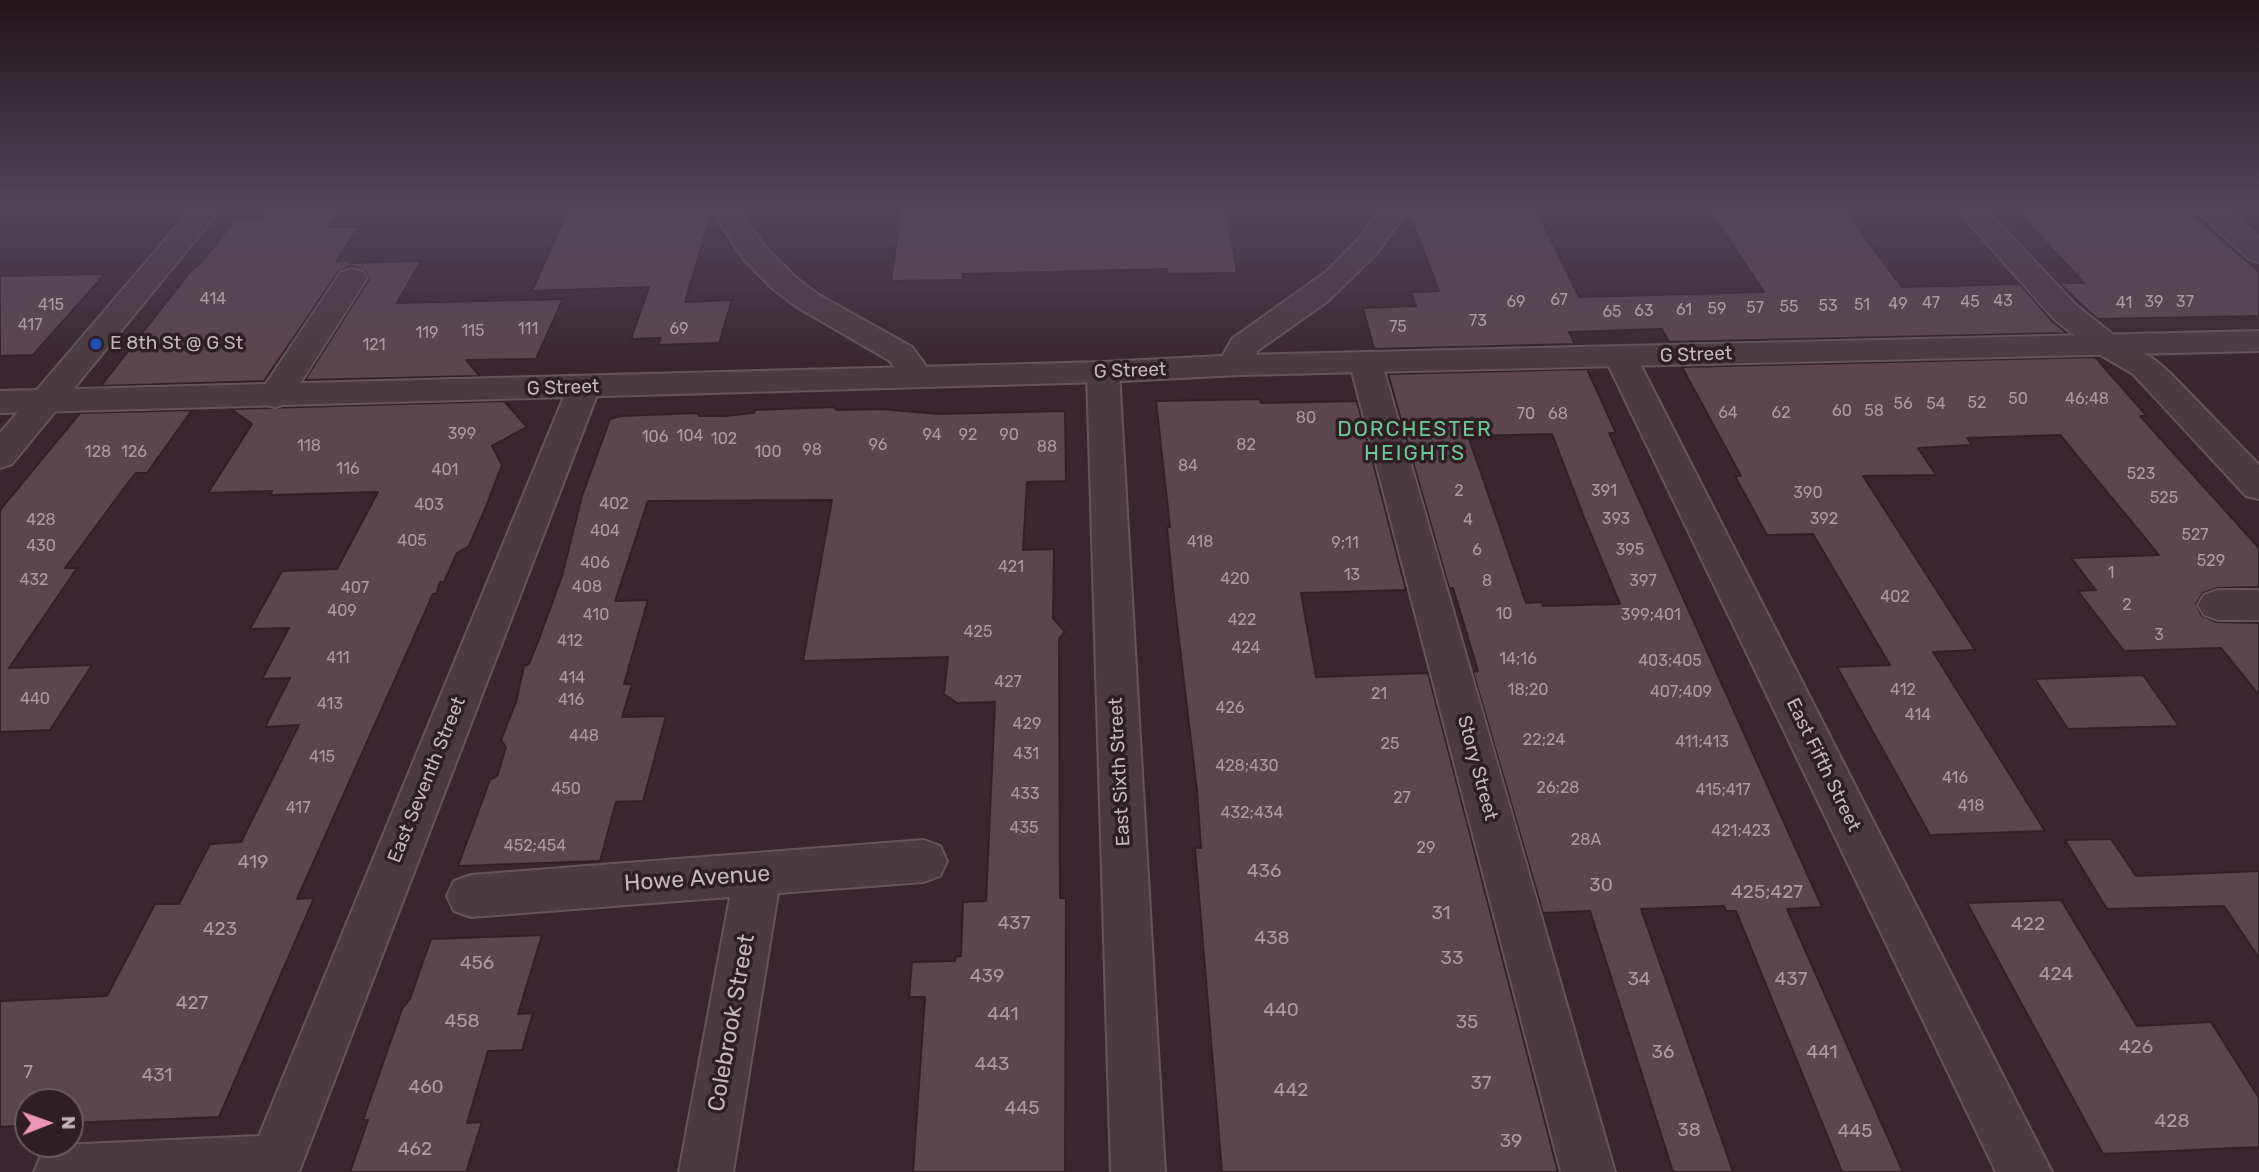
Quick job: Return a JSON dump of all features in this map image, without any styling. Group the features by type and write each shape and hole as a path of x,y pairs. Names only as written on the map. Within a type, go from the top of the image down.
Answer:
{"street":[{"path":"0,456 164,260"},
{"path":"760,260 784,283 819,308 901,354 918,377"},
{"path":"1240,365 1239,355 1243,346 1317,295 1355,260"},
{"path":"2017,260 2065,312 2105,344 2144,367 2158,380 2259,487"},
{"path":"275,396 352,278"},
{"name":"G Street","path":"0,402 1103,372 1240,365 2259,341"},
{"name":"East Fifth Street","path":"1621,358 2025,1172"},
{"name":"Story Street","path":"1366,364 1588,1172"},
{"name":"East Sixth Street","path":"1103,372 1138,1172"},
{"name":"East Seventh Street","path":"273,1167 584,387"},
{"path":"2218,605 2259,605"},
{"name":"Howe Avenue","path":"471,896 924,861"},
{"name":"Colebrook Street","path":"706,1172 758,874"},
{"path":"61,1172 273,1167"}],"building":[{"path":"203,260 351,260 349,263 421,261 397,303 563,299 536,359 466,360 480,376 305,380 369,279 365,271 351,266 339,271 264,381 101,386 190,272"},
{"path":"546,260 698,260 685,302 732,300 719,343 658,345 661,338 631,339 649,287 532,291"},
{"path":"894,260 1235,260 1237,273 1168,274 1167,269 963,274 963,280 891,281"},
{"path":"1427,260 1561,260 1579,297 1764,292 1742,260 1882,260 1902,287 2020,284 2052,321 2067,333 1669,342 1662,329 1569,332 1575,344 1374,349 1363,308 1416,306 1411,292 1439,291"},
{"path":"2062,260 2245,260 2259,272 2259,316 2097,319 2059,283 2084,283"},
{"path":"105,274 33,355 0,356 0,276"},
{"path":"2095,357 2147,416 2140,416 2259,548 2259,587 2217,588 2203,593 2196,604 2202,616 2217,622 2259,623 2259,695 2221,648 2124,651 2078,591 2096,590 2071,558 2159,555 2060,435 1967,438 1972,445 1918,448 1936,475 1863,476 1975,650 1933,652 2045,831 1930,835 1837,667 1890,665 1813,534 1767,535 1735,476 1741,476 1682,367"},
{"path":"1587,369 1616,433 1609,433 1822,907 1787,909 1903,1172 1842,1172 1736,911 1726,911 1724,906 1641,909 1733,1172 1673,1172 1590,911 1543,913 1473,672 1478,671 1453,588 1449,588 1388,374","holes":["1552,434 1620,604 1543,606 1541,602 1526,603 1468,436"]},
{"path":"1260,399 1261,403 1357,401 1406,590 1301,593 1316,677 1428,673 1558,1172 1222,1172 1195,848 1201,848 1197,791 1174,598 1167,527 1170,527 1156,401"},
{"path":"504,401 527,427 492,446 502,465 485,509 469,546 457,553 444,582 440,582 436,594 433,594 297,899 314,898 219,1117 84,1122 84,1088 14,1088 14,1126 0,1127 0,1001 107,996 155,904 179,904 210,844 241,842 299,725 265,727 290,678 262,679 289,628 250,629 282,571 337,569 378,492 270,495 272,491 208,493 252,424 231,409"},
{"path":"833,407 837,410 881,409 938,414 1065,411 1066,481 1027,482 1023,550 1054,549 1053,618 1065,632 1059,639 1060,898 1066,898 1065,1172 913,1172 925,997 909,997 912,962 955,961 956,957 961,956 963,902 986,901 995,702 957,703 944,694 948,657 803,661 832,500 648,501 615,601 648,600 624,684 632,684 622,717 666,716 643,801 616,802 600,861 458,866 490,780 497,776 506,747 501,740 516,702 524,666 529,664 562,576 582,496 610,419 621,416 697,413 700,416 725,416 754,413 755,410"},
{"path":"192,410 147,473 136,473 65,568 77,568 9,668 92,665 50,730 0,732 0,510 80,413"},
{"path":"2143,675 2179,726 2068,729 2035,679"},
{"path":"2111,839 2136,876 2259,871 2259,958 2224,906 2107,909 2065,840"},
{"path":"2061,900 2137,1026 2211,1022 2259,1098 2259,1147 2103,1154 1967,903"},
{"path":"542,935 518,1014 533,1013 522,1050 488,1051 467,1123 482,1122 466,1172 350,1172 368,1120 363,1120 402,1009 410,999 431,939"}],"place":[{"name":"E 8th St @ G St","path":"96,344"}],"district":[{"name":"DORCHESTER HEIGHTS","path":"1415,442"}]}
